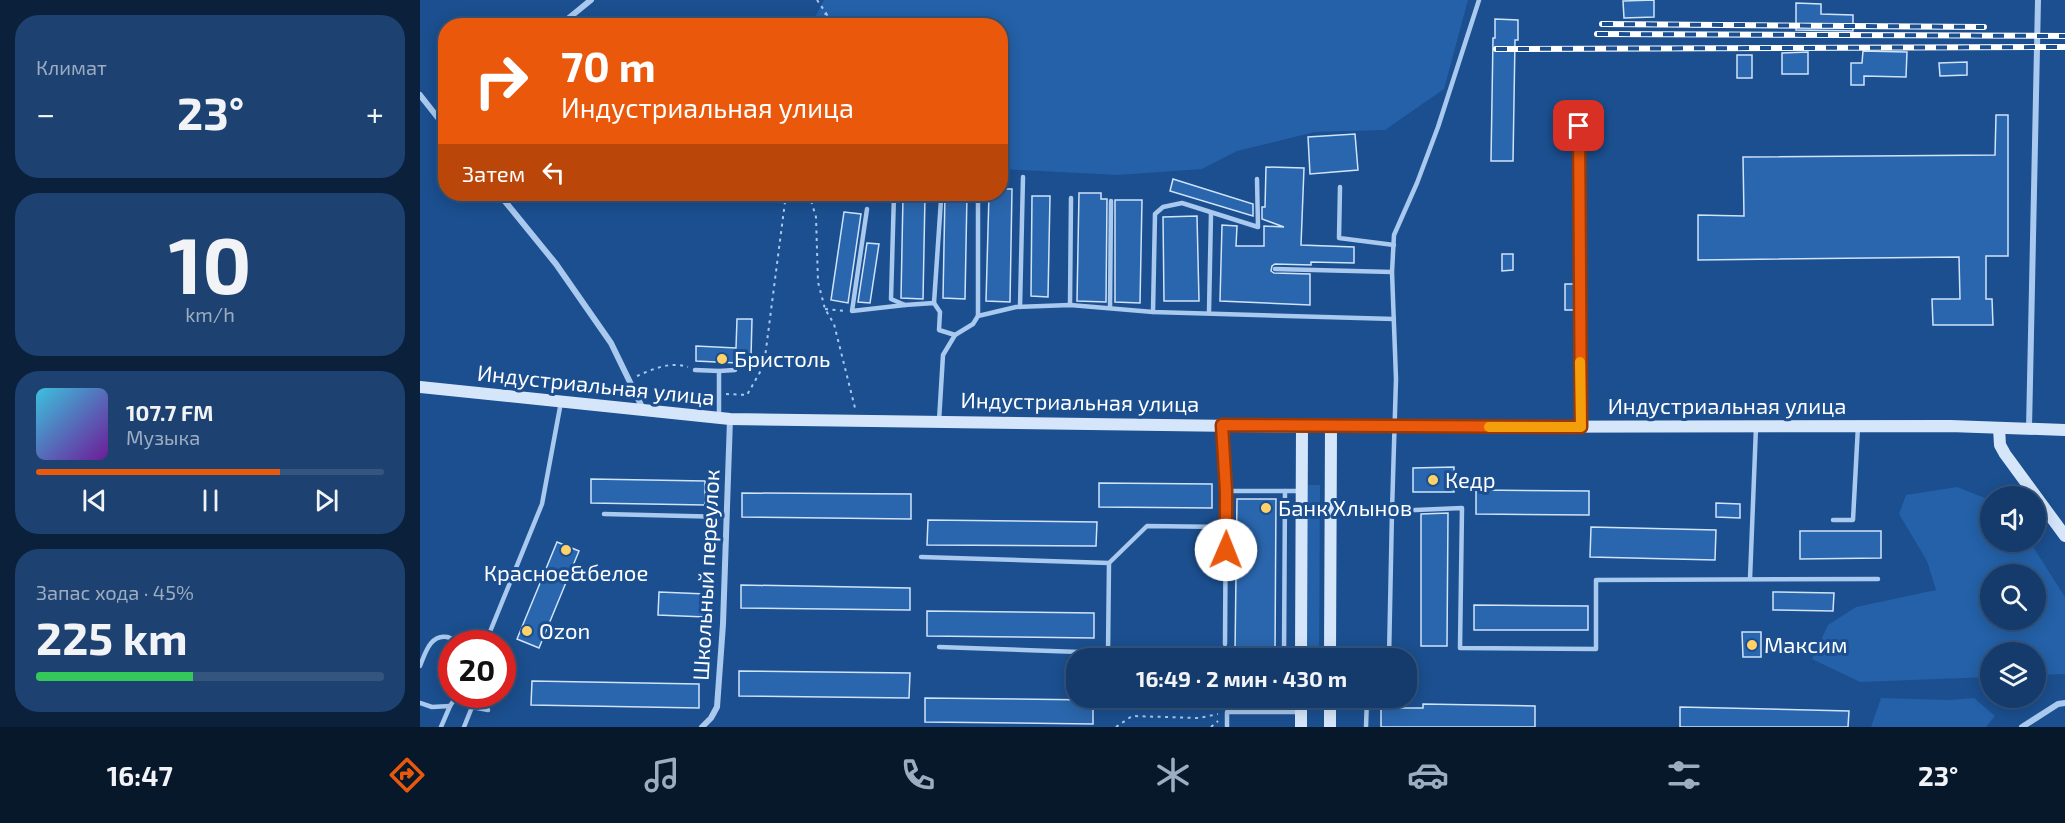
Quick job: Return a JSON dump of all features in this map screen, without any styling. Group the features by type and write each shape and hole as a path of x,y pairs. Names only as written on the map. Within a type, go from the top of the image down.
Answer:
{"street":[{"path":"569,18 591,0"},
{"path":"2029,429 2038,0"},
{"path":"420,95 438,118"},
{"path":"505,201 562,273 610,344 644,411"},
{"name":"Индустриальная улица","path":"420,387 724,419 1302,427 1858,426 2065,430"},
{"name":"Школьный переулок","path":"702,727 717,707 727,517 724,419"},
{"path":"1301,648 1302,427"},
{"path":"1330,648 1331,427"},
{"path":"1999,428 2000,445 2005,454 2065,536"},
{"path":"2022,727 2058,704 2065,703"},
{"path":"1301,708 1301,727"},
{"path":"1330,708 1330,727"}],"lane":[{"path":"1389,648 1396,379 1392,272 1394,235 1438,127 1479,0"},
{"path":"1578,105 1581,427"},
{"path":"1020,307 1023,177"},
{"path":"1154,312 1155,214 1163,207 1182,203 1258,227 1257,179"},
{"path":"1340,187 1339,238 1394,245"},
{"path":"1070,305 1071,198"},
{"path":"894,201 891,299 905,305"},
{"path":"940,201 934,303 940,312 939,330 955,335"},
{"path":"939,422 943,355 955,335 973,324 978,316 978,201"},
{"path":"1110,307 1111,201"},
{"path":"867,209 852,311 934,303"},
{"path":"1209,312 1211,213"},
{"path":"1275,269 1392,272"},
{"path":"978,316 1020,307 1070,305 1154,312 1394,319"},
{"path":"695,370 735,370"},
{"path":"719,370 719,393 724,419"},
{"path":"489,630 542,504 561,402"},
{"path":"1222,425 1226,491 1225,644"},
{"path":"1833,520 1853,520 1858,426"},
{"path":"1750,579 1755,427"},
{"path":"1226,491 1302,491"},
{"path":"1284,648 1285,491"},
{"path":"1392,511 1462,508 1460,648 1596,649 1596,580 1878,579"},
{"path":"604,514 727,517"},
{"path":"939,647 1108,653 1109,563 1147,526 1226,527"},
{"path":"921,557 1109,563"},
{"path":"420,666 430,644 438,638"},
{"path":"420,703 438,707"},
{"path":"464,727 472,707 488,710"},
{"path":"441,727 449,708"},
{"path":"1366,708 1366,727"},
{"path":"1227,727 1227,712 1301,712"}],"path":[{"path":"817,0 829,18"},
{"path":"823,18 826,13"},
{"path":"719,393 747,395 764,364 785,201"},
{"path":"811,201 816,217 818,282 825,309 834,324 858,421"},
{"path":"825,309 852,311"},
{"path":"628,379 656,368 678,364 695,370"},
{"path":"1116,727 1132,716 1199,717 1227,712"}],"shaded area":[{"path":"824,0 1468,0 1444,89 1385,130 1315,132 1237,151 1202,169 1118,175 1008,169 1008,18 815,18"},
{"path":"1308,485 1320,485 1319,648 1307,648"},
{"path":"1957,487 1980,496 1980,552 2036,552 2044,564 1980,564 1980,630 2046,630 2046,567 2065,597 2065,674 2046,675 2046,642 1980,642 1980,677 1860,682 1812,659 1828,625 1856,607 1936,590 1927,561 1899,514 1906,495"},
{"path":"1881,698 1949,700 1974,698 1980,703 1980,708 1986,708 1995,716 1986,727 1871,727"}],"building":[{"path":"1654,0 1654,17 1624,18 1623,1"},
{"path":"1796,3 1821,4 1821,14 1853,15 1853,31 1796,30"},
{"path":"1495,19 1518,20 1518,40 1515,40 1513,161 1491,161"},
{"path":"1863,51 1907,52 1906,77 1864,76 1864,85 1851,85 1851,63 1862,63"},
{"path":"1808,52 1808,74 1782,74 1782,53"},
{"path":"1737,55 1752,55 1752,78 1737,78"},
{"path":"1967,62 1967,75 1940,76 1939,63"},
{"path":"1996,115 2008,115 2008,256 1986,256 1986,299 1992,299 1993,325 1933,325 1932,299 1960,299 1959,257 1698,260 1698,215 1744,216 1743,157 1995,155"},
{"path":"1355,134 1358,170 1310,174 1308,137"},
{"path":"1266,167 1304,168 1301,245 1354,247 1354,263 1311,262 1311,265 1275,264 1272,266 1271,271 1274,273 1310,274 1310,305 1220,301 1222,225 1237,226 1236,246 1264,246 1264,226 1284,227 1262,219 1262,207 1265,207"},
{"path":"1173,179 1253,204 1253,216 1170,191"},
{"path":"1008,189 1012,189 1010,302 986,301 989,201 1008,201"},
{"path":"1079,193 1101,193 1101,199 1107,199 1106,302 1077,301"},
{"path":"1032,196 1050,196 1048,297 1031,296"},
{"path":"1115,200 1142,200 1140,303 1115,302"},
{"path":"903,201 925,201 923,299 901,298"},
{"path":"945,201 967,201 965,299 943,298"},
{"path":"844,212 861,214 848,303 831,300"},
{"path":"1197,216 1199,301 1164,301 1163,217"},
{"path":"867,243 879,244 870,303 858,302"},
{"path":"1502,254 1513,254 1513,270 1502,271"},
{"path":"1565,284 1575,284 1575,310 1565,310"},
{"path":"737,319 752,319 751,357 737,357 737,363 696,361 696,346 736,348"},
{"name":"Кедр","path":"1454,467 1454,492 1413,492 1413,468"},
{"path":"591,479 705,481 705,505 591,503"},
{"path":"1099,483 1212,484 1212,508 1099,507"},
{"path":"1476,490 1589,491 1589,515 1476,514"},
{"path":"742,493 911,494 911,519 742,517"},
{"path":"1237,499 1276,499 1275,648 1235,648"},
{"path":"1716,503 1740,504 1740,518 1716,517"},
{"path":"1448,513 1447,646 1421,646 1421,514"},
{"path":"928,520 1097,522 1096,546 927,545"},
{"path":"1591,527 1716,530 1715,560 1590,557"},
{"path":"1800,531 1881,531 1881,558 1800,559"},
{"path":"557,542 579,551 539,648 517,639"},
{"path":"741,585 910,588 910,610 741,608"},
{"path":"659,592 706,594 705,617 658,615"},
{"path":"1773,592 1834,593 1833,611 1773,610"},
{"path":"1474,605 1588,606 1588,630 1474,630"},
{"path":"927,611 1094,613 1094,638 927,636"},
{"name":"Максим","path":"1742,632 1761,632 1761,657 1743,657"},
{"path":"739,671 910,673 909,698 739,696"},
{"path":"532,681 699,684 699,708 531,705"},
{"path":"925,698 1066,700 1066,708 1093,708 1093,724 925,722"},
{"path":"1423,704 1535,706 1535,727 1381,727 1381,708 1423,708"},
{"path":"1680,707 1849,711 1848,727 1680,727"}],"railway":[{"path":"1602,24 1984,27"},
{"path":"1597,34 2065,36"},
{"path":"1496,49 2065,47"}],"slow traffic":[{"path":"1489,427 1581,427 1580,362"}],"place":[{"name":"Бристоль","path":"722,359"},
{"name":"Кедр","path":"1433,480"},
{"name":"Банк Хлынов","path":"1266,508"},
{"name":"Красное&белое","path":"566,550"},
{"name":"Ozon","path":"527,631"},
{"name":"Максим","path":"1752,645"}],"route":[{"path":"1226,550 1226,491 1222,425 1581,427 1579,126"}]}
